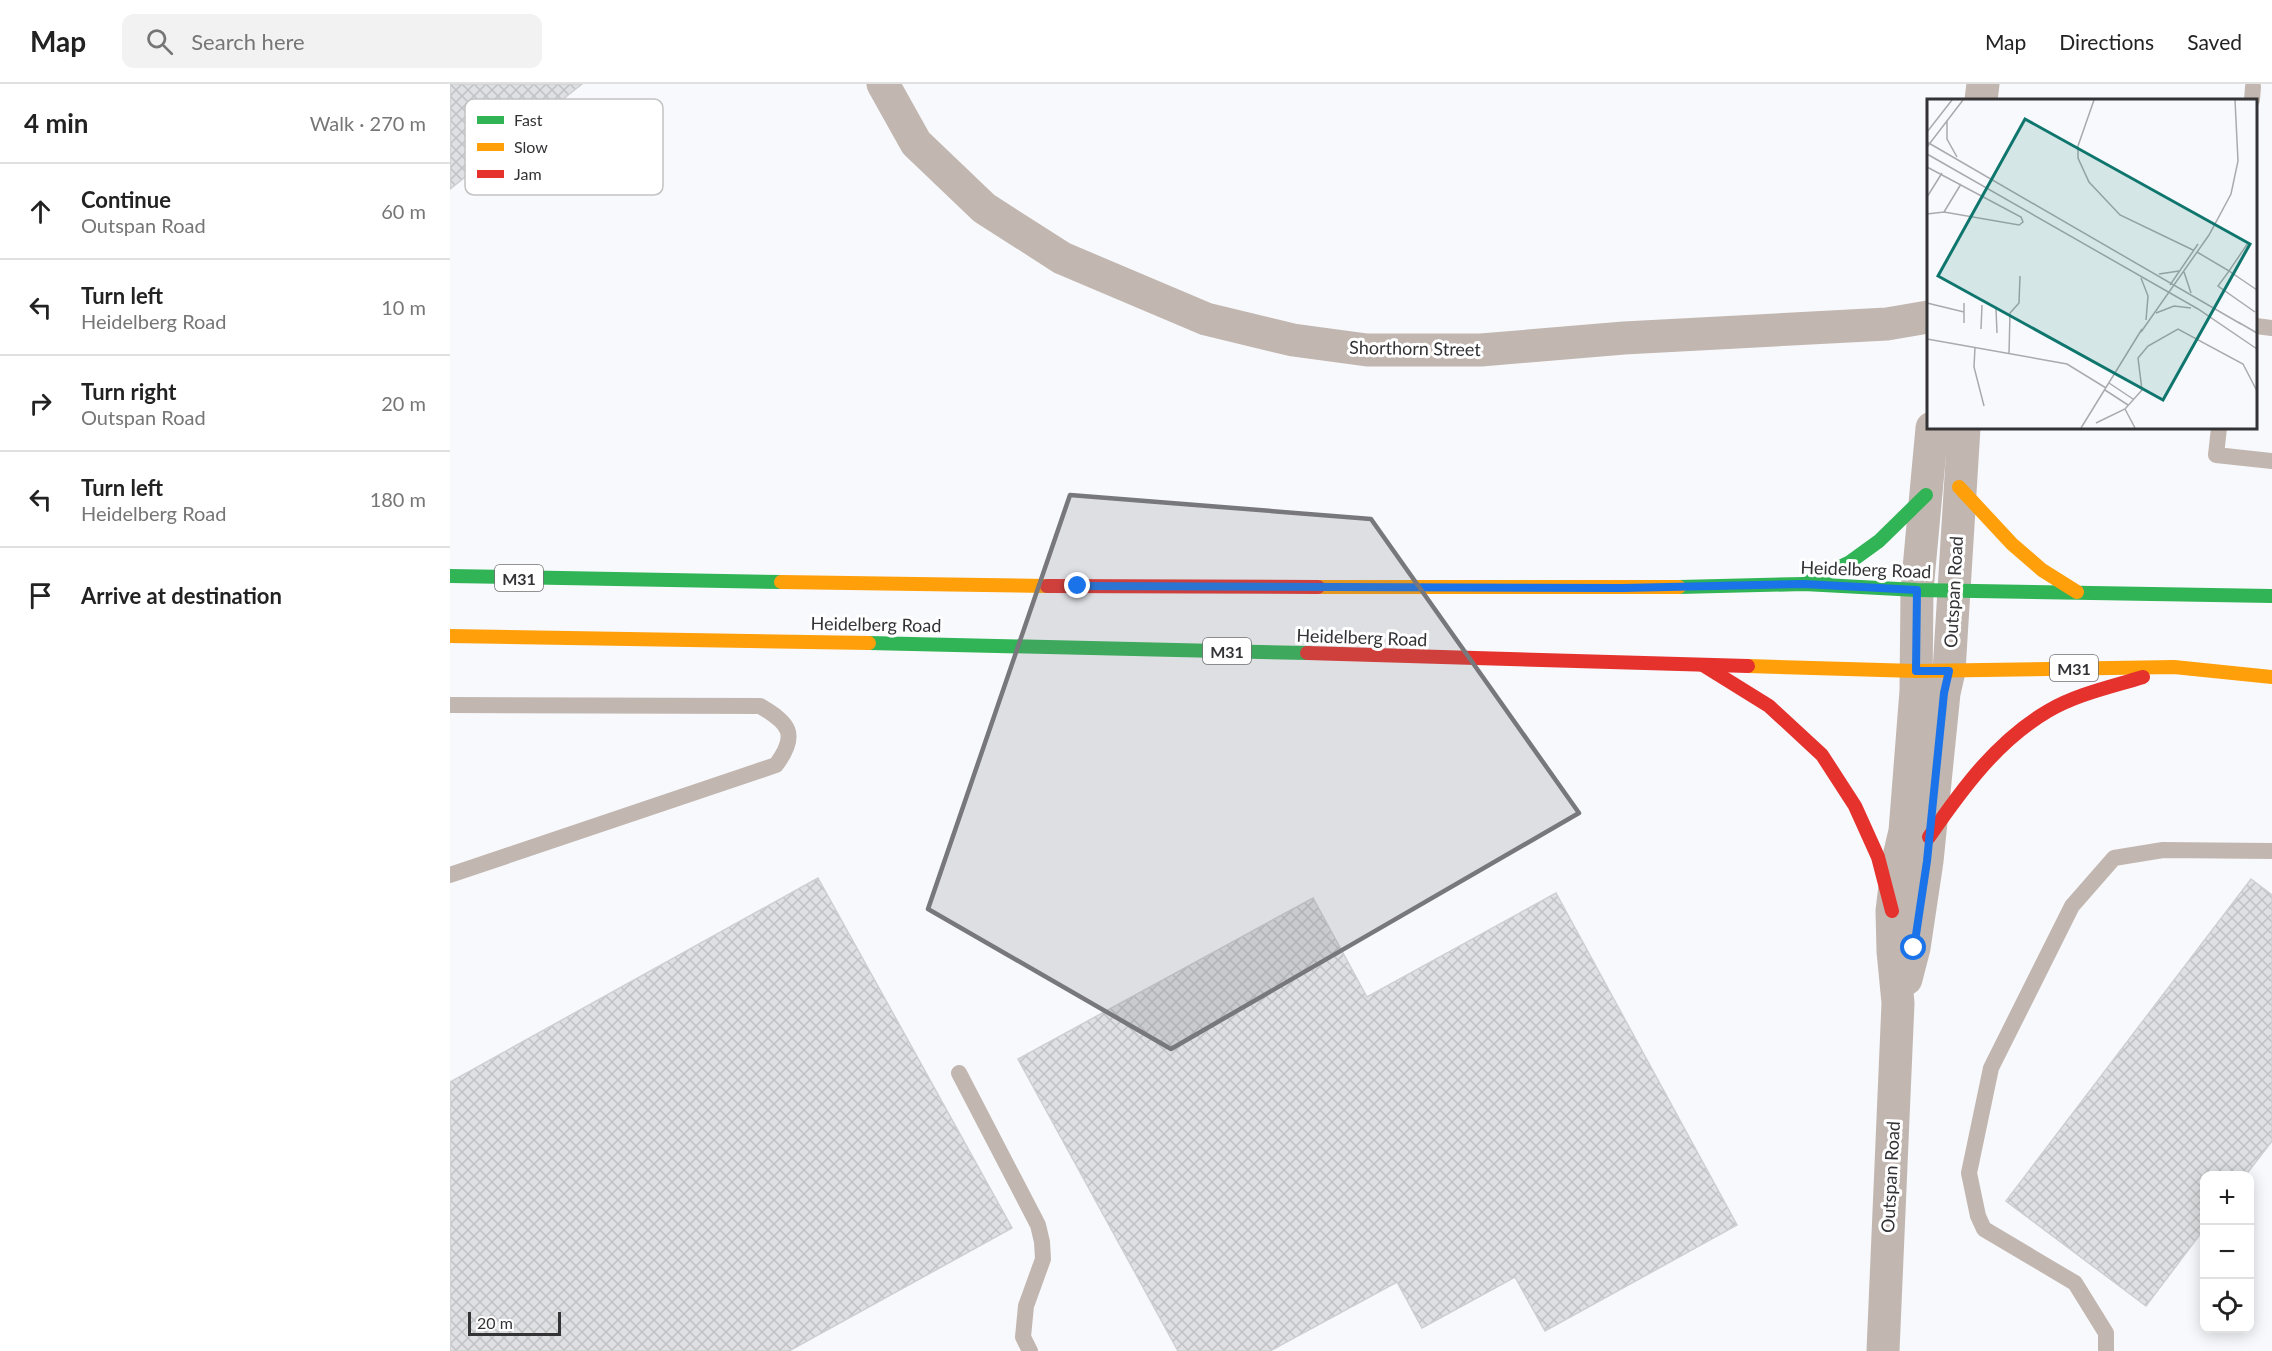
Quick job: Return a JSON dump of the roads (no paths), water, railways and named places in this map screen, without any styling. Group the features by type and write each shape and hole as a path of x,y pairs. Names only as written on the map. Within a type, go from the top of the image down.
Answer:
{"main road":[{"path":"1959,487 2012,544 2042,570 2077,592"},
{"path":"1804,584 1850,562 1879,541 1926,495"},
{"name":"Heidelberg Road","path":"450,576 963,585 1623,588 1804,584 1917,590 2272,596"},
{"name":"Heidelberg Road","path":"450,636 1111,647 1916,671 2174,667 2272,677"},
{"path":"1701,664 1769,706 1822,755 1855,806 1878,857 1892,911"},
{"path":"1929,837 1988,757 2016,733 2049,711 2079,698 2174,667"}],"street":[{"name":"Shorthorn Street","path":"883,84 916,143 984,208 1062,258 1206,319 1293,340 1367,350 1481,350 1624,338 1887,324 1927,317"},
{"path":"1981,99 1983,84"},
{"name":"Outspan Road","path":"1883,1351 1898,1003 1892,911 1898,861 1905,831 1916,671 1917,590 1932,429"},
{"name":"Outspan Road","path":"1898,1003 1914,948 1929,837 1944,693 1949,671 1964,429"}],"lane":[{"path":"2257,326 2272,328"},
{"path":"2219,429 2216,455 2272,461"},
{"path":"450,705 760,706 784,721 789,731 786,752 776,765 450,875"},
{"path":"2106,1351 2106,1333 2075,1283 1984,1229 1978,1216 1969,1173 1991,1068 2072,906 2114,858 2163,850 2272,851"},
{"path":"959,1073 1038,1225 1043,1259 1026,1306 1023,1337 1030,1351"}]}
